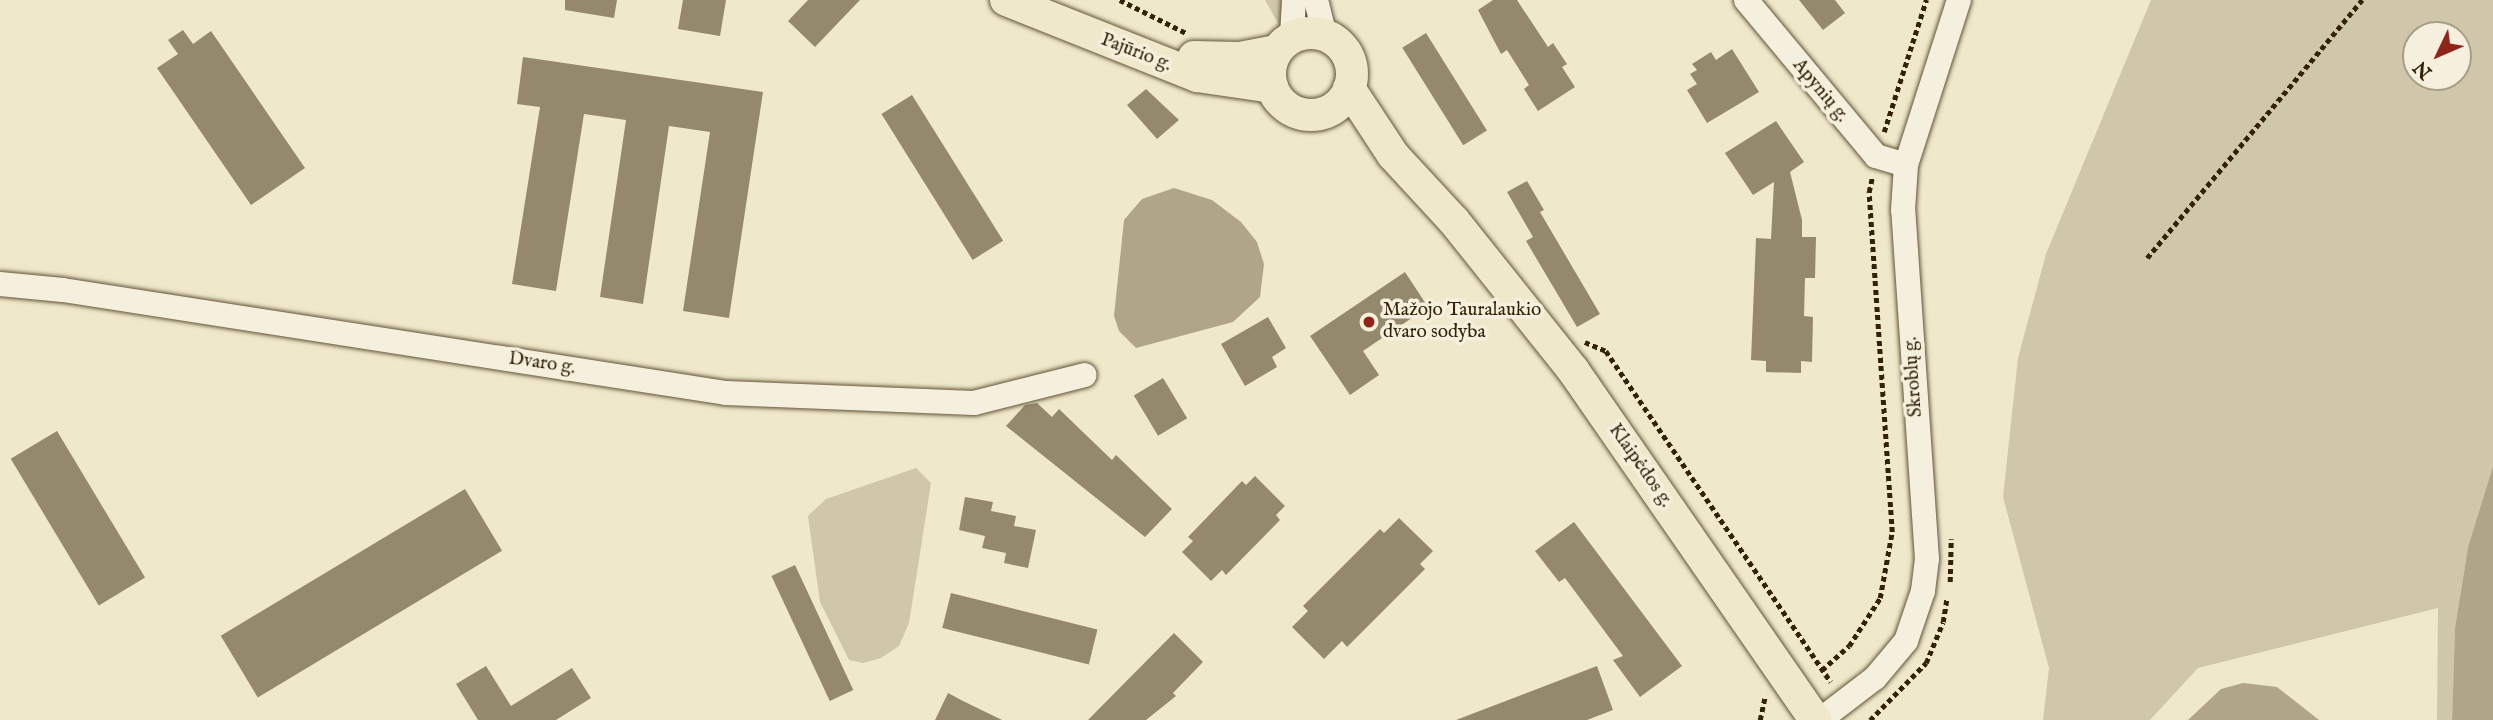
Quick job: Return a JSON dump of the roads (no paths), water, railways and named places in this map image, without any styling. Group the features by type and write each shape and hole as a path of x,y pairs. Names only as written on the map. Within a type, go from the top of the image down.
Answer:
{"main road":[{"name":"Pajūrio g.","path":"1006,0 1197,76 1272,87"},
{"name":"Pajūrio g.","path":"1046,0 1202,59 1325,35"},
{"path":"1325,35 1336,42 1350,63 1349,88 1393,155"},
{"path":"1284,44 1269,75 1272,87 1286,107 1320,114 1393,155"},
{"path":"1320,114 1333,108 1349,88"},
{"name":"Klaipėdos g.","path":"1393,155 1454,222 1573,370 1818,720"}],"street":[{"path":"1284,44 1294,0"},
{"path":"1316,0 1325,35"},
{"name":"Apynių g.","path":"1746,0 1876,156 1906,165"},
{"name":"Skroblų g.","path":"1818,720 1875,678 1906,641 1923,591 1927,559 1903,210 1906,165 1959,0"},
{"name":"Dvaro g.","path":"0,284 63,290 726,393 974,403 1085,375"}],"place":[{"name":"Mažojo Tauralaukio dvaro sodyba","path":"1369,322"}]}
